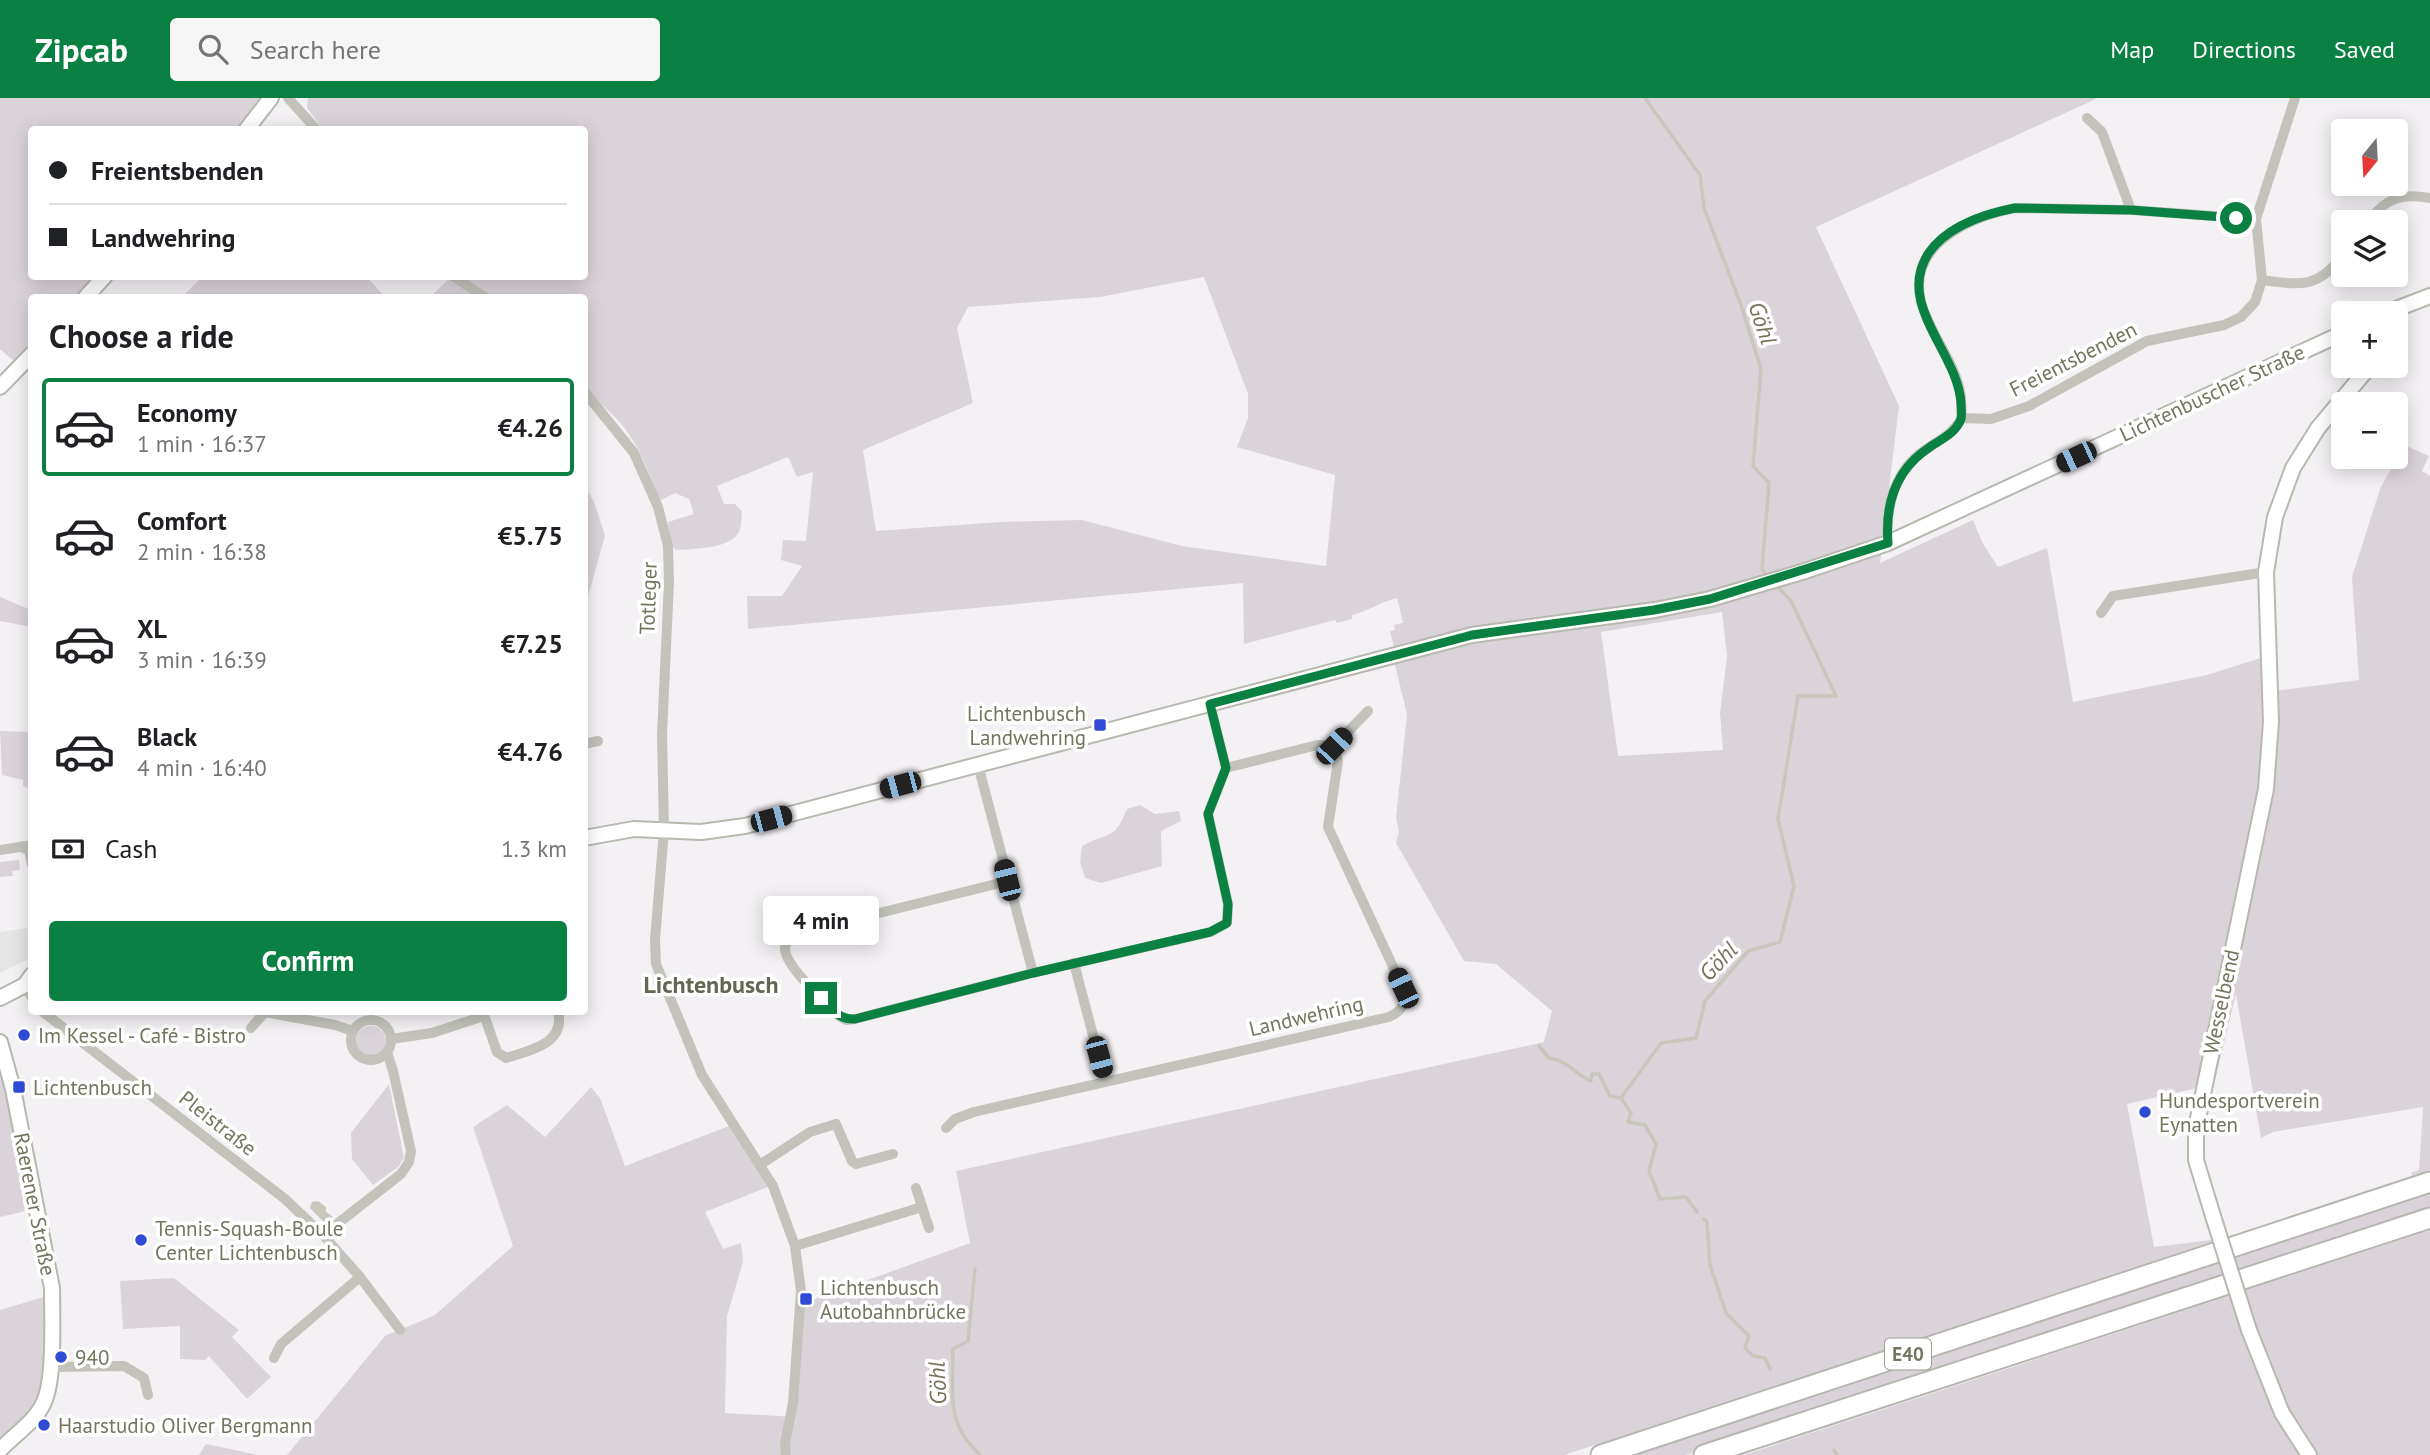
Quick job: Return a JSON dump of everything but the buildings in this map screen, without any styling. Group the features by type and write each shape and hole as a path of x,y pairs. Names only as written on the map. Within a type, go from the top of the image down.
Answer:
{"highway":[{"name":"E40","path":"1601,1455 2430,1182"},
{"name":"E40","path":"1704,1455 2430,1218"}],"street":[{"path":"249,126 271,98"},
{"path":"288,98 313,126"},
{"path":"2295,98 2256,219 2262,279 2313,282 2331,271"},
{"path":"2087,118 2102,132 2131,210"},
{"path":"2377,210 2392,199 2413,195 2430,198"},
{"path":"1888,543 1886,523 1891,498 1903,470 1922,452 1952,433 1962,418 1960,390 1921,304 1918,284 1921,267 1935,244 1962,226 2015,208 2131,210 2256,219"},
{"name":"Freientsbenden","path":"1962,418 1991,419 2029,407 2147,341 2224,325 2241,317 2255,302 2262,279"},
{"path":"89,294 101,280"},
{"path":"459,280 480,294"},
{"path":"2408,305 2430,296"},
{"name":"Lichtenbuscher Straße","path":"588,837 634,829 701,832 745,826 1472,635 1654,610 1710,599 1888,543 2331,339"},
{"path":"0,387 28,358"},
{"name":"Wesselbend","path":"2309,1455 2282,1413 2249,1330 2196,1160 2196,1128 2266,789 2271,722 2266,572 2275,517 2293,468 2318,428 2360,378"},
{"name":"Totleger","path":"588,396 634,453 658,507 669,554 662,734 664,830 654,940 660,977 702,1075 761,1164 779,1198 795,1246 801,1291 793,1403 785,1443 786,1455"},
{"path":"2101,613 2113,596 2266,572"},
{"path":"1007,880 795,934 785,947 787,961 839,1016 846,1020 1210,932 1227,923 1228,904 1208,814 1226,768 1210,704"},
{"path":"1226,768 1317,745 1334,746 1368,711"},
{"path":"588,743 598,741"},
{"name":"Landwehring","path":"946,1128 955,1119 974,1112 1398,1013 1406,997 1403,988 1328,827 1338,761 1334,746"},
{"path":"978,765 1033,973"},
{"path":"0,850 26,846"},
{"path":"1074,963 1105,1081"},
{"path":"0,998 28,986"},
{"name":"Pleistraße","path":"47,1015 285,1199 323,1235 360,1277 400,1330"},
{"path":"251,1028 262,1015"},
{"path":"276,1015 335,1025 353,1031"},
{"path":"390,1040 432,1033 480,1015"},
{"path":"483,1015 497,1052 506,1058 543,1046 557,1029 558,1015"},
{"path":"323,1235 401,1174 409,1162 411,1152 387,1052 390,1040 386,1028 375,1021 362,1022 353,1031 353,1050 363,1059 376,1060 387,1052"},
{"name":"Raerener Straße","path":"0,1042 13,1089 52,1288 50,1367 45,1402 0,1450"},
{"path":"761,1164 810,1132 836,1124 852,1161 856,1164 893,1154"},
{"path":"916,1188 929,1228"},
{"path":"795,1246 922,1207"},
{"path":"274,1358 281,1344 360,1277"},
{"path":"50,1367 124,1366 144,1378 148,1395"}],"shaded area":[{"path":"0,98 263,98 241,126 28,126 28,280 93,280 79,294 28,294 28,346 14,361 0,349"},
{"path":"308,98 2098,98 1816,227 1899,406 1880,563 1973,520 1982,542 1998,567 2047,548 2073,702 2207,675 2273,654 2274,691 2359,680 2352,577 2380,489 2391,469 2408,469 2408,447 2429,456 2422,471 2430,476 2430,1170 2412,1176 2411,1173 2419,1170 2423,1107 2273,1132 2261,1138 2236,994 2214,1084 2127,1104 2154,1247 2211,1242 1564,1455 287,1455 385,1336 435,1315 513,1246 473,1127 507,1105 545,1137 591,1087 600,1098 625,1166 729,1126 768,1187 705,1212 723,1249 741,1243 743,1262 727,1316 725,1413 795,1417 804,1303 970,1243 956,1171 1544,1042 1552,1011 1496,964 1464,961 1396,843 1399,831 1396,818 1407,714 1394,661 1417,656 1412,642 1394,647 1390,631 1395,630 1394,625 1403,623 1397,598 1352,615 1352,619 1337,623 1335,620 1244,644 1243,583 748,629 747,596 782,596 802,566 781,560 783,540 806,541 813,472 797,477 788,457 717,486 724,504 735,504 742,511 739,532 734,538 720,545 676,550 671,544 668,522 694,514 689,499 675,493 659,501 647,468 630,436 588,391 588,294 433,294 448,280 588,280 588,126 321,126 307,108","holes":["1204,277 1248,394 1248,418 1237,447 1335,475 1326,566 1182,546 1082,520 1000,522 876,531 863,450 973,403 957,328 968,307 1100,297","1722,612 1727,656 1720,713 1723,750 1618,756 1601,632"]},
{"path":"199,280 370,280 382,294 185,294"},
{"path":"588,491 605,536 588,596"},
{"path":"0,597 28,609 28,626 0,621"},
{"path":"0,731 28,732 28,788 23,786 23,780 2,775"},
{"path":"1140,805 1155,814 1179,811 1181,821 1161,831 1162,866 1101,883 1085,878 1080,862 1082,846 1114,831 1127,809"},
{"path":"19,860 20,870 12,871 13,876 0,877 0,862"},
{"path":"27,928 28,931 28,959 0,973 0,932"},
{"path":"371,1026 377,1027 385,1035 385,1047 377,1055 371,1056 365,1055 357,1047 356,1041 357,1035 365,1027"},
{"path":"0,1077 15,1119 31,1210 0,1217"},
{"path":"389,1084 404,1158 398,1167 373,1185 352,1159 351,1133"},
{"path":"2430,1188 2430,1211 1686,1455 1620,1455"},
{"path":"318,1201 333,1217 324,1222 310,1208 312,1202"},
{"path":"2430,1230 2430,1455 1744,1455"},
{"path":"174,1278 239,1330 232,1337 271,1377 247,1399 209,1356 205,1360 180,1359 180,1326 123,1329 120,1281"},
{"path":"47,1296 47,1335 41,1391 29,1412 0,1442 0,1310"},
{"path":"206,1444 258,1455 199,1455"}],"waterway":[{"name":"Göhl","path":"1645,98 1700,175 1704,208 1741,305 1761,369 1753,466 1769,483 1762,569 1765,573"},
{"name":"Göhl","path":"1697,1212 1686,1197 1660,1199 1649,1171 1656,1144 1645,1125 1628,1122 1631,1113 1621,1098 1661,1043 1696,1038 1705,1001 1748,951 1780,942 1794,886 1778,819 1798,696 1836,696 1791,601 1779,588"},
{"path":"1539,1046 1549,1058 1566,1064 1591,1081 1592,1074 1599,1074 1610,1096 1621,1098"},
{"name":"Göhl","path":"1704,1219 1707,1222 1710,1265 1726,1313 1749,1336 1745,1348 1753,1356 1765,1358 1770,1369"},
{"name":"Göhl","path":"975,1269 968,1341 953,1349 952,1386 953,1406 959,1426 980,1455"},
{"name":"Göhl","path":"1834,1450 1837,1455"}],"place":[{"name":"Lichtenbusch Landwehring","path":"1100,725"},
{"name":"Im Kessel - Café - Bistro","path":"24,1035"},
{"name":"Lichtenbusch","path":"19,1087"},
{"name":"Hundesportverein Eynatten","path":"2145,1112"},
{"name":"Tennis-Squash-Boule Center Lichtenbusch","path":"141,1240"},
{"name":"Lichtenbusch Autobahnbrücke","path":"806,1299"},
{"name":"940","path":"61,1357"},
{"name":"Haarstudio Oliver Bergmann","path":"44,1425"}],"district":[{"name":"Lichtenbusch","path":"711,984"}],"route":[{"path":"821,998 839,1016 846,1020 855,1019 1033,973 1210,932 1227,923 1228,904 1208,814 1226,768 1210,704 1472,635 1654,610 1710,599 1888,543 1886,523 1891,498 1903,470 1922,452 1952,433 1962,418 1960,390 1921,304 1918,284 1921,267 1935,244 1962,226 2015,208 2131,210 2236,218"}]}
